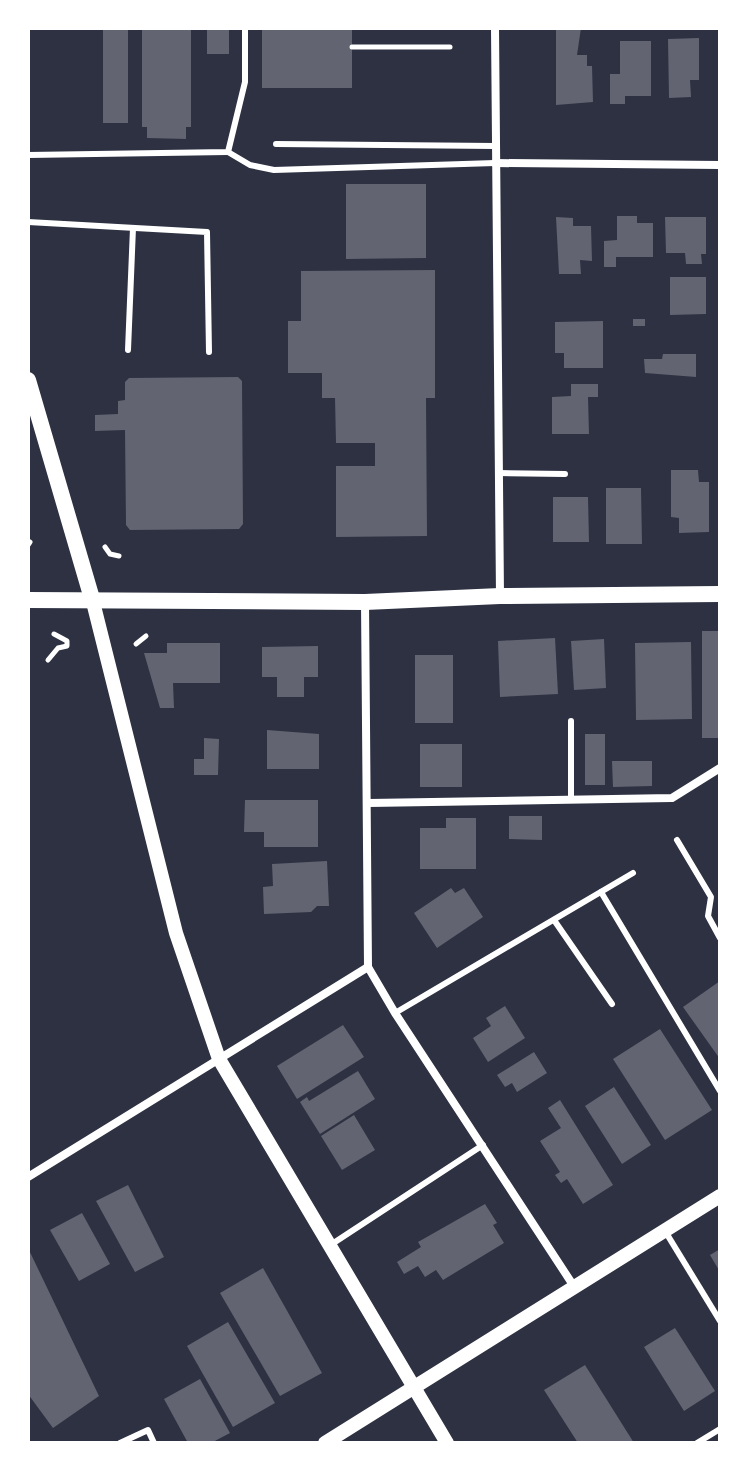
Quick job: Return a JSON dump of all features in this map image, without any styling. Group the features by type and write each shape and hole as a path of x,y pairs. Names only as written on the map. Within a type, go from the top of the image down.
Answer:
{"main road":[{"path":"28,380 93,602"},
{"path":"28,600 365,602 500,596 720,594"}],"street":[{"path":"495,28 500,596"},
{"path":"495,163 720,165"},
{"path":"93,602 176,933 219,1059 447,1443"},
{"path":"365,602 368,967 576,1289"},
{"path":"369,803 672,798 720,768"},
{"path":"28,1177 368,967"},
{"path":"325,1443 576,1289 720,1196"}],"lane":[{"path":"228,152 245,82 245,28"},
{"path":"276,144 495,146"},
{"path":"28,155 228,152 250,165 274,170 495,163"},
{"path":"28,222 207,232 209,352"},
{"path":"128,350 133,228"},
{"path":"498,473 565,474"},
{"path":"571,721 571,798"},
{"path":"677,840 711,897 708,916 720,938"},
{"path":"395,1013 633,873"},
{"path":"601,892 720,1091"},
{"path":"554,920 612,1004"},
{"path":"330,1246 483,1145"},
{"path":"665,1231 720,1321"},
{"path":"697,1443 720,1429"},
{"path":"120,1443 148,1430 154,1443"}],"path":[{"path":"352,47 450,47"},
{"path":"105,547 110,554 119,556"},
{"path":"48,660 58,648 67,646 67,641 54,634"},
{"path":"136,644 146,636"}],"building":[{"path":"103,28 128,28 128,123 103,123"},
{"path":"142,28 191,28 191,127 186,127 186,139 147,138 147,127 142,127"},
{"path":"207,28 229,28 229,54 207,54"},
{"path":"262,28 352,28 352,88 262,88"},
{"path":"556,28 581,28 577,55 587,55 587,66 592,66 593,102 556,105"},
{"path":"699,38 699,80 690,80 691,97 669,98 668,39"},
{"path":"620,41 651,41 651,96 625,96 625,104 610,104 610,74 620,74"},
{"path":"346,184 426,184 426,258 346,259"},
{"path":"617,216 637,216 637,223 653,223 653,257 616,257 616,267 604,267 604,241 617,240"},
{"path":"556,217 573,218 573,226 591,226 592,261 580,260 581,274 559,274"},
{"path":"665,217 706,217 706,254 701,254 702,264 686,264 685,253 666,253"},
{"path":"435,270 435,398 426,398 427,536 336,537 336,466 375,466 375,443 336,443 335,398 322,398 322,373 288,373 288,321 301,321 301,271"},
{"path":"670,277 706,277 706,314 670,315"},
{"path":"633,319 645,319 645,326 633,326"},
{"path":"603,321 603,368 564,368 564,353 555,353 555,322"},
{"path":"663,354 696,354 696,377 645,373 644,359 662,359"},
{"path":"238,377 242,381 243,524 239,529 130,530 126,525 125,430 95,431 95,415 118,414 118,401 125,400 125,382 129,378"},
{"path":"571,384 598,384 598,397 588,397 589,434 552,434 552,397 571,396"},
{"path":"671,470 698,470 699,482 709,482 709,532 679,533 679,518 671,517"},
{"path":"606,488 641,488 642,544 606,544"},
{"path":"553,497 588,497 589,542 553,542"},
{"path":"702,631 720,631 720,738 702,738"},
{"path":"555,638 558,694 500,697 498,641"},
{"path":"604,639 606,688 574,690 571,641"},
{"path":"691,642 692,719 636,720 635,643"},
{"path":"167,643 220,643 220,683 173,683 174,708 160,708 144,653 167,653"},
{"path":"318,646 318,677 304,677 304,697 277,697 277,677 262,677 262,647"},
{"path":"415,655 453,655 453,723 415,723"},
{"path":"267,730 319,734 319,769 267,769"},
{"path":"585,734 605,734 605,785 585,785"},
{"path":"204,738 219,739 218,775 194,775 194,759 204,759"},
{"path":"420,744 462,744 462,787 420,787"},
{"path":"612,761 652,761 652,786 613,787"},
{"path":"245,800 318,800 318,847 264,847 264,832 244,832"},
{"path":"509,816 542,816 542,840 509,839"},
{"path":"446,818 476,818 476,869 420,869 420,828 446,828"},
{"path":"327,861 329,906 317,906 311,912 264,914 263,887 273,886 272,864"},
{"path":"451,888 455,893 464,888 483,917 437,948 414,913"},
{"path":"720,981 720,1059 683,1007"},
{"path":"505,1006 525,1038 488,1062 473,1038 491,1026 486,1018"},
{"path":"343,1025 364,1057 297,1099 277,1066"},
{"path":"660,1029 712,1110 665,1140 613,1059"},
{"path":"534,1052 547,1073 517,1092 512,1083 505,1087 497,1075"},
{"path":"358,1071 375,1099 320,1134 300,1102 307,1097 309,1101"},
{"path":"614,1087 651,1145 622,1164 585,1106"},
{"path":"560,1100 613,1185 583,1204 567,1179 561,1183 555,1175 560,1172 540,1141 561,1128 548,1108"},
{"path":"354,1115 375,1150 342,1170 321,1136"},
{"path":"128,1185 164,1257 135,1272 96,1201"},
{"path":"485,1204 497,1223 493,1225 504,1243 443,1280 436,1270 425,1277 418,1266 404,1274 397,1262 421,1247 418,1242"},
{"path":"82,1213 110,1264 79,1281 50,1230"},
{"path":"28,1248 99,1396 53,1428 28,1394"},
{"path":"720,1249 720,1272 710,1255"},
{"path":"263,1268 322,1373 280,1396 220,1293"},
{"path":"228,1322 275,1403 233,1427 187,1346"},
{"path":"675,1328 715,1391 684,1411 644,1347"},
{"path":"585,1365 634,1443 578,1443 544,1390"},
{"path":"200,1379 230,1433 211,1443 188,1443 164,1399"}]}
